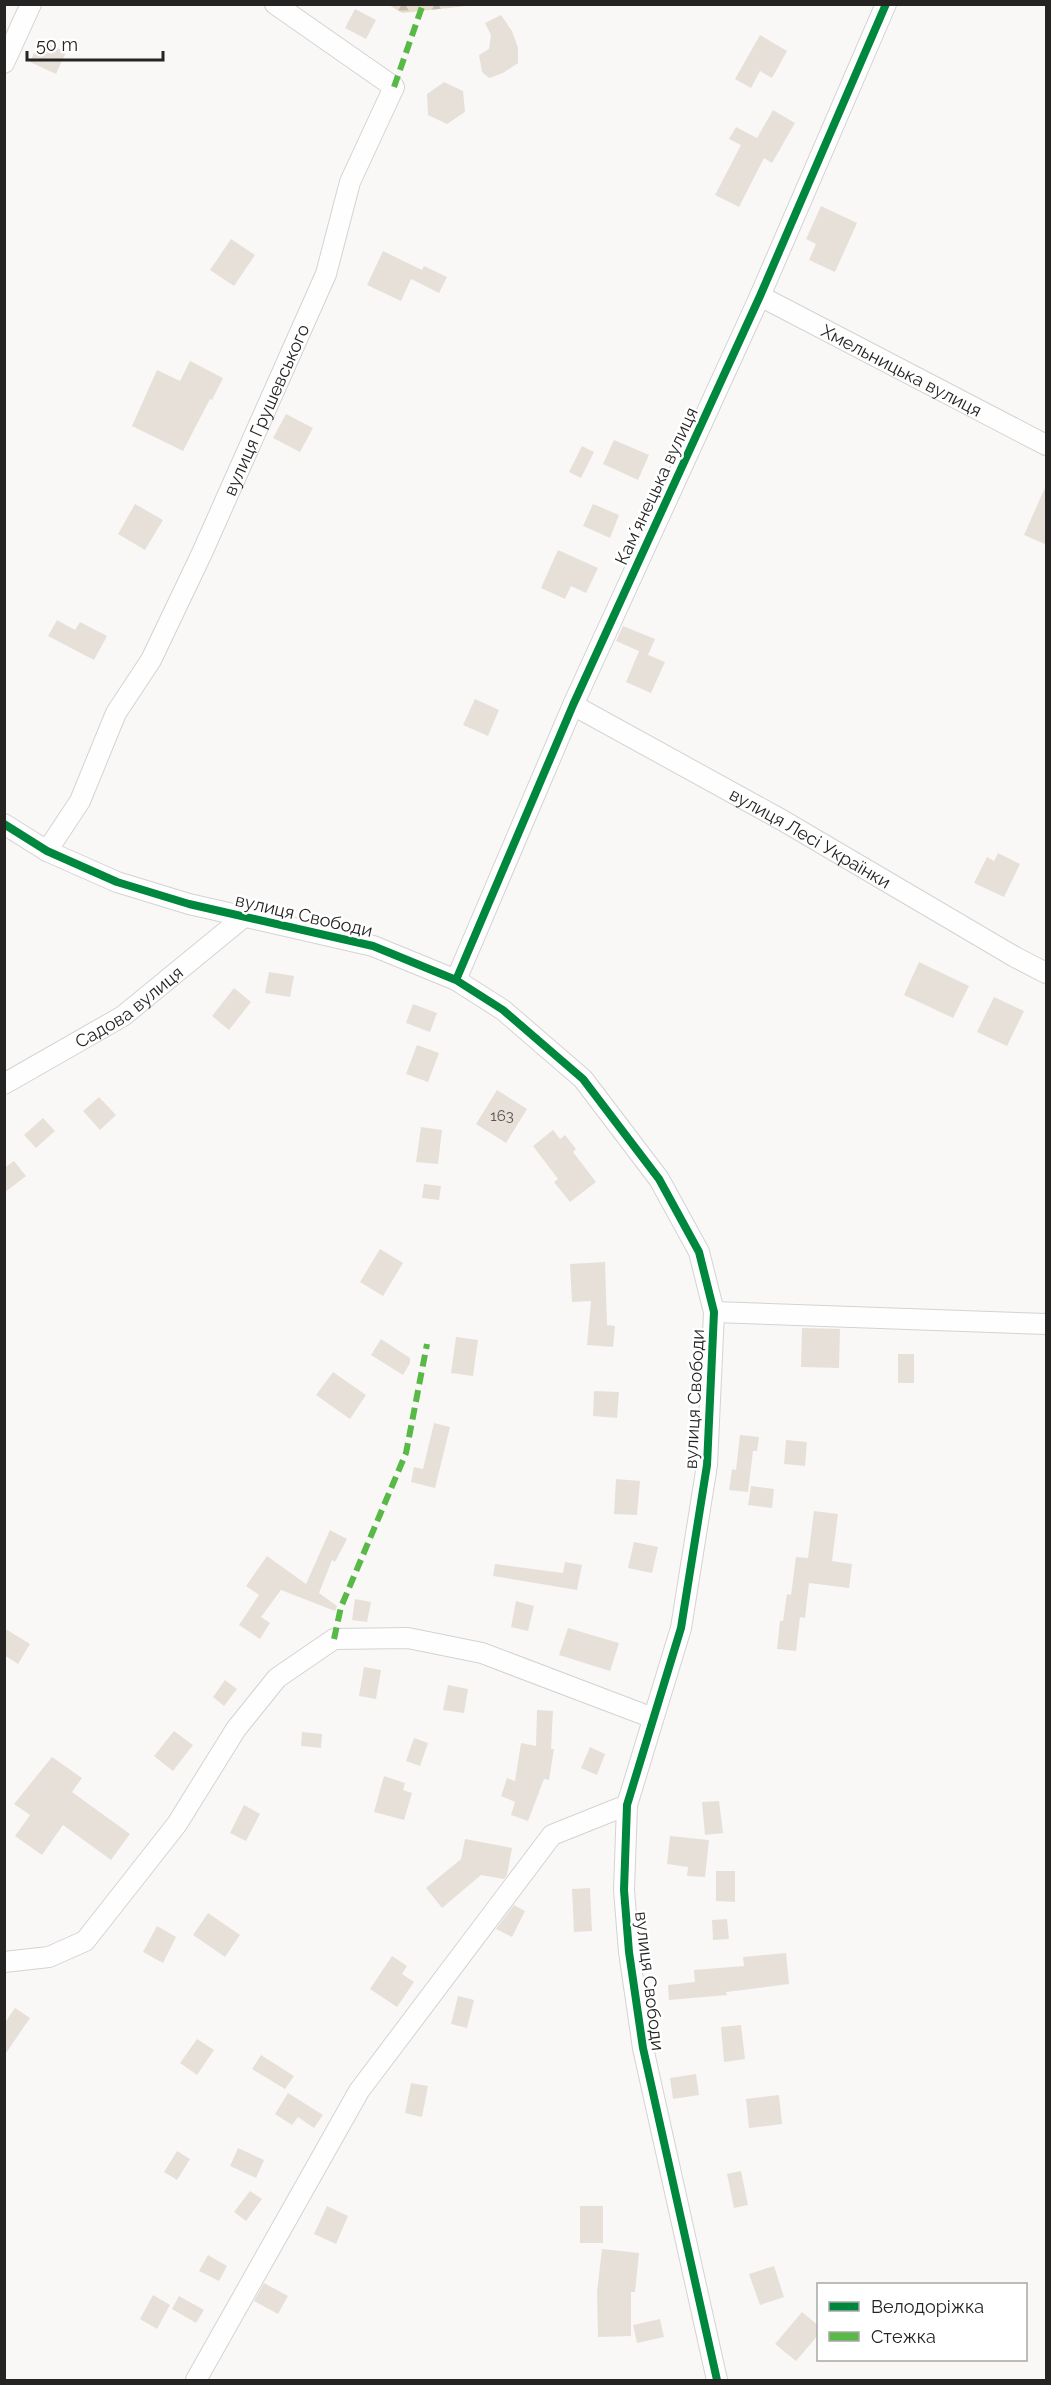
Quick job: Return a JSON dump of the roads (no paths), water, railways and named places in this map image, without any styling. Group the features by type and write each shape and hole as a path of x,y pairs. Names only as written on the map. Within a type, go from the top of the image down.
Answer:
{"street":[{"path":"4,63 31,4"},
{"name":"вулиця Грушевського","path":"47,851 80,801 116,712 151,660 202,553 326,274 350,182 394,87 275,4"},
{"name":"Камʼянецька вулиця","path":"456,980 573,705 760,296 886,4"},
{"name":"Хмельницька вулиця","path":"760,296 1047,445"},
{"name":"вулиця Лесі Українки","path":"573,705 782,820 1015,957 1047,972"},
{"name":"вулиця Свободи","path":"4,824 47,851 117,882 189,904 373,946 456,980 503,1010 583,1079 659,1179 699,1252 714,1312 707,1465 681,1628 627,1805 624,1890 629,1952 643,2048 717,2380"},
{"name":"Садова вулиця","path":"4,1084 123,1016 245,916"},
{"path":"714,1312 1047,1324"},
{"path":"4,1962 50,1957 85,1941 177,1824 236,1729 277,1678 334,1639 408,1638 482,1653 654,1718"},
{"path":"196,2380 366,2082 552,1835 627,1805"}]}
